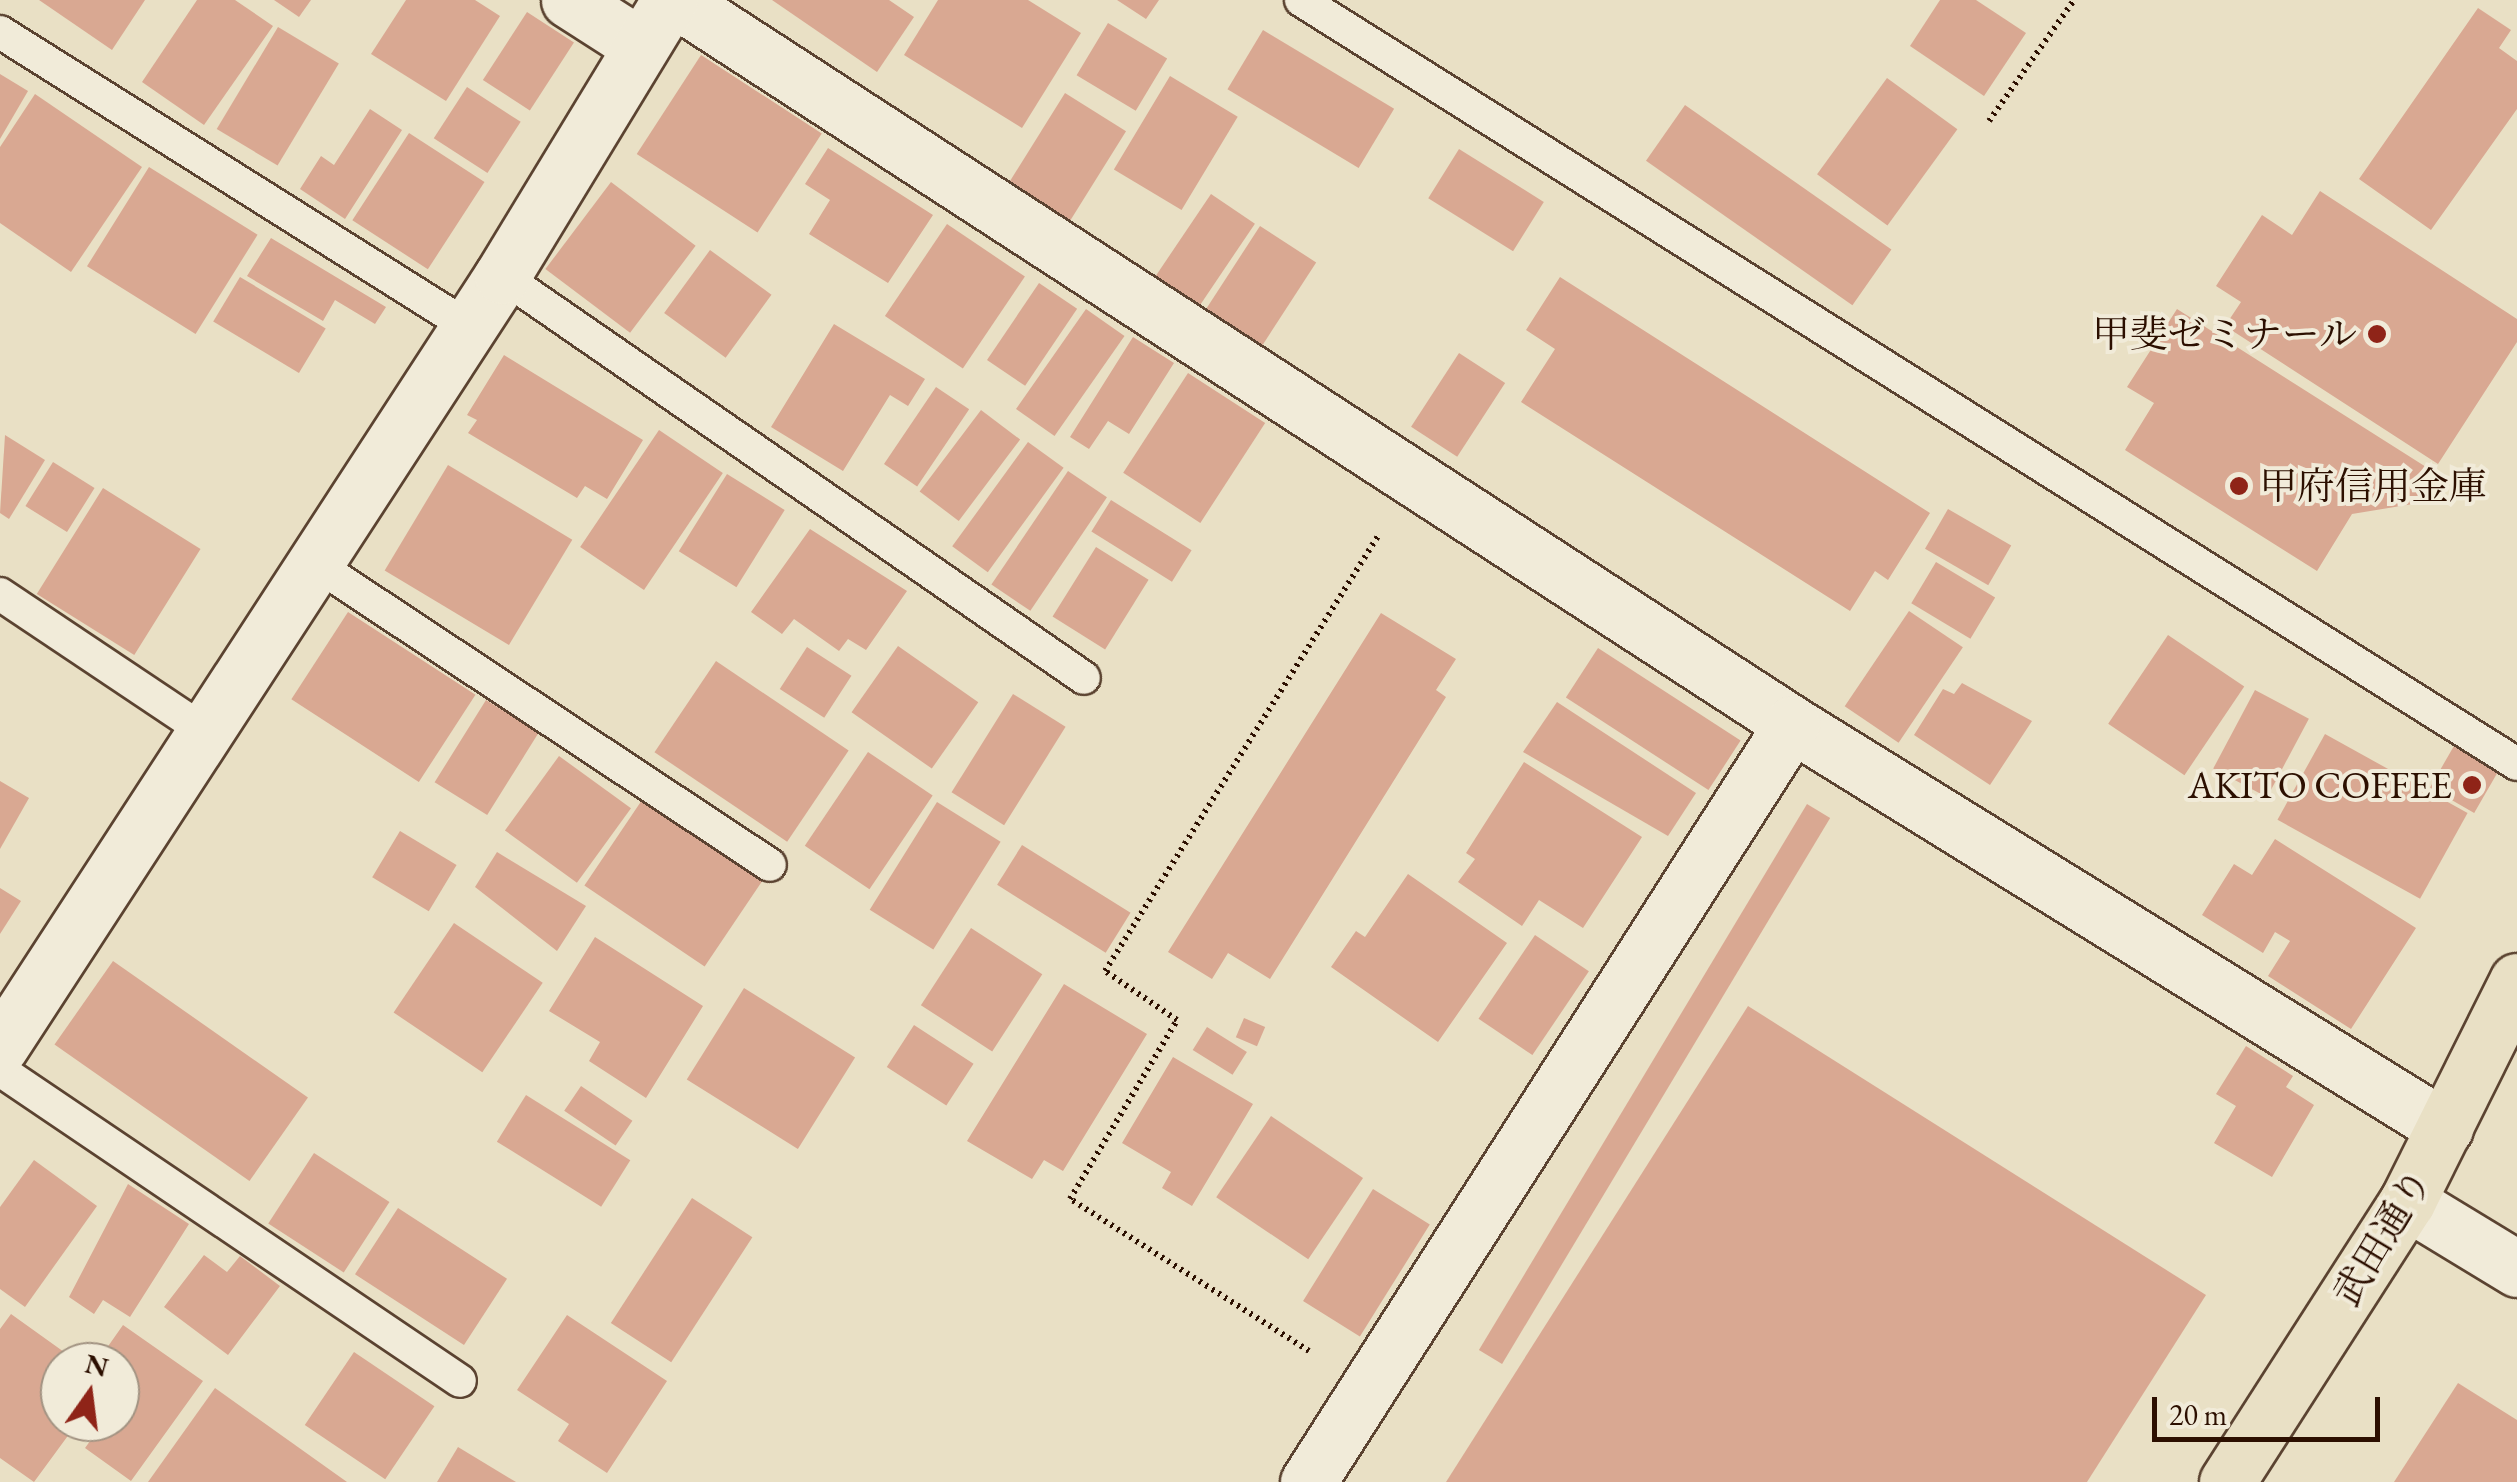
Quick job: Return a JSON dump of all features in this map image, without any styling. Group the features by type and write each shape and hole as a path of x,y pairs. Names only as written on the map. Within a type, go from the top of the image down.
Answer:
{"main road":[{"name":"武田通り","path":"2227,1482 2407,1202 2517,981"}],"street":[{"path":"569,0 640,45"},
{"path":"0,1048 209,734 502,276 640,45 673,0 1416,475 1792,724 2445,1128"},
{"path":"1308,1482 1792,724"},
{"path":"2407,1202 2517,1269"}],"lane":[{"path":"1301,0 2517,764"},
{"path":"0,32 469,326"},
{"path":"502,276 1084,678"},
{"path":"317,565 770,865"},
{"path":"0,594 209,734"},
{"path":"0,1070 460,1381"}],"path":[{"path":"1989,121 2074,0"},
{"path":"1368,1388 1070,1200 1177,1020 1105,970 1416,475"}],"building":[{"path":"39,0 145,0 112,50"},
{"path":"197,0 235,0 273,26 204,125 142,82"},
{"path":"274,0 311,0 299,17"},
{"path":"406,0 475,0 500,16 446,101 371,54"},
{"path":"772,0 889,0 914,17 877,72"},
{"path":"938,0 1028,0 1081,33 1022,128 904,55"},
{"path":"1117,0 1159,0 1146,19"},
{"path":"1940,0 1976,0 2026,33 1984,96 1910,46"},
{"path":"2478,8 2511,30 2499,48 2517,61 2517,109 2431,230 2359,179"},
{"path":"527,12 574,42 530,110 483,80"},
{"path":"1108,23 1167,59 1136,111 1077,75"},
{"path":"278,27 339,64 278,166 217,129"},
{"path":"1263,30 1394,109 1359,168 1227,89"},
{"path":"701,55 822,133 758,232 637,154"},
{"path":"0,74 28,91 0,139"},
{"path":"1170,76 1238,117 1182,210 1114,169"},
{"path":"1887,78 1957,129 1887,225 1817,174"},
{"path":"467,87 521,122 487,173 434,138"},
{"path":"1065,93 1126,131 1064,231 1002,193"},
{"path":"35,94 142,167 71,272 0,223 0,147"},
{"path":"1685,105 1891,250 1852,305 1646,161"},
{"path":"370,109 402,130 345,219 300,189 321,156 334,165"},
{"path":"409,133 484,182 428,269 352,220"},
{"path":"828,148 933,215 888,283 809,234 830,200 805,184"},
{"path":"1459,149 1544,202 1513,251 1428,198"},
{"path":"149,167 258,235 196,334 87,266"},
{"path":"611,182 696,246 630,333 545,269"},
{"name":"甲斐ゼミナール","path":"2320,191 2517,319 2517,342 2438,464 2225,326 2241,302 2216,286 2262,215 2292,235"},
{"path":"1211,194 1255,224 1191,318 1147,289"},
{"path":"947,224 1025,277 963,369 885,316"},
{"path":"1260,226 1316,262 1253,360 1197,323"},
{"path":"271,238 386,307 375,324 335,300 323,321 247,276"},
{"path":"710,250 771,295 726,358 664,313"},
{"path":"240,277 326,329 299,373 213,322"},
{"path":"1560,277 1930,513 1888,580 1875,571 1850,611 1521,402 1555,349 1526,330"},
{"path":"1039,283 1077,309 1025,386 987,360"},
{"path":"1086,309 1125,336 1055,436 1016,409"},
{"path":"2177,309 2434,472 2413,504 2352,514 2317,571 2125,450 2154,403 2127,387"},
{"path":"834,324 925,379 908,406 890,395 843,471 771,427"},
{"path":"1133,337 1174,363 1129,434 1108,421 1089,449 1070,437"},
{"path":"1459,353 1505,383 1457,457 1411,427"},
{"path":"504,355 643,440 607,499 585,486 577,498 468,433 477,420 467,415"},
{"path":"1188,373 1265,423 1200,523 1123,473"},
{"path":"936,387 969,409 917,486 884,464"},
{"path":"981,410 1020,439 959,521 920,491"},
{"path":"659,430 723,473 644,590 580,547"},
{"path":"5,435 45,460 9,519 0,513"},
{"path":"1028,442 1064,468 988,572 952,546"},
{"path":"53,462 95,488 67,532 25,506"},
{"path":"448,465 572,540 509,645 385,570"},
{"path":"1068,471 1107,497 1030,611 991,585"},
{"path":"727,474 785,510 736,587 679,551"},
{"path":"103,488 201,549 134,655 37,594"},
{"path":"1111,500 1192,550 1172,582 1091,531"},
{"path":"1948,509 2011,546 1988,585 1925,549"},
{"path":"810,529 907,591 866,650 848,639 839,651 794,619 782,634 751,612"},
{"path":"1096,547 1149,580 1105,649 1053,617"},
{"path":"1936,562 1995,598 1970,639 1911,603"},
{"path":"1909,611 1963,647 1899,743 1845,706"},
{"path":"348,612 475,695 419,782 291,699"},
{"path":"1381,613 1456,659 1436,690 1446,697 1270,979 1228,953 1212,979 1168,952"},
{"path":"2168,635 2244,686 2184,775 2108,724"},
{"path":"898,646 978,702 932,769 852,712"},
{"path":"807,647 851,676 824,718 780,689"},
{"path":"1598,648 1741,741 1708,790 1566,697"},
{"path":"716,661 849,750 787,842 654,752"},
{"path":"1962,683 2032,721 1990,785 1914,735 1943,689 1954,694"},
{"path":"2255,690 2309,719 2267,797 2213,769"},
{"path":"1013,694 1066,727 1004,825 952,792"},
{"path":"486,700 539,733 487,815 435,782"},
{"path":"1557,702 1696,793 1668,836 1523,752"},
{"path":"2325,734 2468,813 2420,899 2277,820"},
{"path":"2458,739 2502,764 2474,813 2430,787"},
{"path":"868,752 933,796 869,889 805,846"},
{"path":"559,756 631,808 577,883 505,830"},
{"path":"1524,762 1642,837 1583,928 1539,900 1522,926 1458,882 1475,859 1466,853"},
{"path":"0,781 29,798 0,849"},
{"path":"642,800 762,881 705,966 584,885"},
{"path":"937,802 1001,842 933,949 870,910"},
{"path":"1807,804 1830,818 1502,1364 1479,1350"},
{"path":"400,831 457,865 429,911 372,877"},
{"path":"2275,839 2416,928 2351,1029 2268,976 2290,941 2275,932 2263,953 2202,915 2234,864 2252,875"},
{"path":"1022,845 1131,913 1106,953 997,885"},
{"path":"497,852 586,906 557,951 475,887"},
{"path":"1408,874 1507,943 1438,1042 1331,967 1356,931 1365,937"},
{"path":"0,888 21,901 0,934"},
{"path":"454,923 543,983 482,1072 394,1013"},
{"path":"971,928 1042,974 992,1051 921,1005"},
{"path":"1535,935 1589,971 1532,1055 1479,1019"},
{"path":"595,937 703,1006 646,1098 589,1061 600,1042 549,1011"},
{"path":"113,961 308,1098 249,1181 54,1045"},
{"path":"1064,984 1147,1034 1063,1171 1044,1160 1032,1179 967,1141"},
{"path":"744,988 855,1057 798,1149 687,1080"},
{"path":"1748,1006 2206,1295 2087,1482 1446,1482"},
{"path":"1244,1018 1265,1027 1257,1046 1236,1037"},
{"path":"914,1025 974,1064 946,1106 887,1067"},
{"path":"1207,1027 1247,1052 1233,1075 1193,1050"},
{"path":"2246,1046 2293,1076 2286,1087 2314,1105 2272,1177 2214,1143 2236,1106 2216,1094"},
{"path":"1173,1057 1253,1104 1192,1206 1162,1188 1171,1172 1122,1143"},
{"path":"581,1086 632,1121 616,1146 564,1111"},
{"path":"526,1095 630,1160 601,1207 497,1142"},
{"path":"1271,1116 1363,1178 1308,1259 1216,1197"},
{"path":"314,1153 389,1202 344,1272 268,1223"},
{"path":"34,1160 97,1206 25,1307 0,1289 0,1207"},
{"path":"128,1184 189,1224 130,1317 103,1300 94,1314 69,1297"},
{"path":"1373,1189 1430,1225 1360,1336 1303,1301"},
{"path":"692,1198 752,1237 671,1362 611,1323"},
{"path":"398,1208 507,1279 464,1345 355,1274"},
{"path":"204,1255 227,1272 240,1256 280,1286 228,1355 164,1307"},
{"path":"11,1314 50,1342 40,1342 40,1442 63,1442 34,1482 0,1458 0,1329"},
{"path":"567,1315 667,1381 607,1473 558,1441 569,1424 517,1390"},
{"path":"123,1325 203,1381 131,1481 85,1448 89,1442 140,1442 140,1342 111,1342"},
{"path":"354,1352 434,1406 385,1479 305,1425"},
{"path":"2458,1383 2517,1420 2517,1482 2394,1482"},
{"path":"215,1388 347,1482 148,1482"},
{"path":"458,1447 516,1482 437,1482"}],"place":[{"name":"甲斐ゼミナール","path":"2377,334"},
{"name":"甲府信用金庫","path":"2239,486"},
{"name":"AKITO COFFEE","path":"2472,785"}]}
